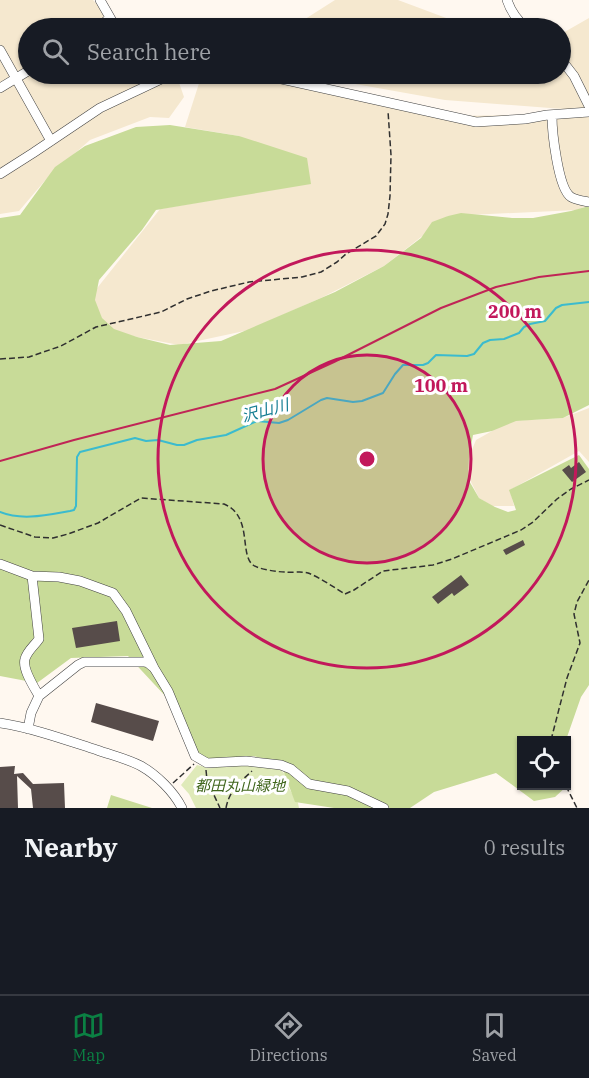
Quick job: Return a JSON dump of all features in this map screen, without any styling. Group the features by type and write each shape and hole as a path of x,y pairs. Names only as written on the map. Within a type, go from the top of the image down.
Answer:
{"street":[{"path":"100,0 109,18"},
{"path":"507,0 516,18"},
{"path":"0,51 18,83"},
{"path":"571,72 589,106"},
{"path":"0,88 16,79"},
{"path":"19,84 51,141"},
{"path":"0,174 100,108 151,84"},
{"path":"305,84 476,122 589,111"},
{"path":"552,116 559,170 566,192 570,197 589,202"},
{"path":"0,564 32,576 59,577 80,581 112,593 126,611 168,691 195,756 207,763 246,761 281,765 291,769 309,784 348,790 384,808"},
{"path":"32,576 39,639 24,659 24,664 39,696"},
{"path":"28,729 31,713 39,696 78,664 144,662 154,668"},
{"path":"0,723 74,742 140,765 163,784 179,801 182,808"}],"path":[{"path":"0,359 29,357 61,346 96,327 161,312 212,291 249,282 302,277 321,272 376,237 385,225 390,196 391,155 387,102"},
{"path":"0,525 35,537 53,538 98,523 141,498 224,504 238,516 245,532 247,554 255,567 285,572 307,572 345,594 383,571 433,565 521,530 557,499 589,480"},
{"path":"552,736 567,678 580,643 573,614 589,580"},
{"path":"226,808 227,800 234,788 260,764"},
{"path":"173,783 193,766"},
{"path":"206,772 207,780 220,808"},
{"path":"568,790 577,808"}],"shaded area":[{"path":"0,0 93,0 108,18 18,18 18,84 179,84 184,97 169,118 150,117 90,140 48,177 19,211 0,214"},
{"path":"335,0 398,0 446,18 307,18"},
{"path":"589,18 589,111 445,100 355,84 571,84 571,28"},
{"path":"199,84 282,84 449,116 589,114 589,205 577,210 448,216 384,266 323,297 249,330 179,345 96,327 90,297 160,209 311,183 239,136 185,127"},
{"path":"589,408 589,462 579,451 510,490 514,506 492,506 479,498 468,476 469,457 476,440 510,421 563,418"}],"green space":[{"path":"170,125 239,136 307,158 311,184 156,210 99,280 95,300 102,318 114,329 170,345 221,341 335,292 384,266 421,238 432,222 448,216 461,213 533,218 589,206 589,405 563,418 516,421 492,431 473,435 469,457 468,479 479,498 508,512 516,510 509,490 579,455 589,469 589,685 581,697 567,736 517,736 517,788 496,773 434,792 410,808 334,808 295,802 280,762 253,756 217,763 197,756 168,699 128,656 71,658 37,683 0,676 0,218 20,215 55,167 85,146 136,127"},
{"name":"都田丸山緑地","path":"243,764 282,771 299,808 196,808 181,785 197,765 209,768"},
{"path":"519,790 563,790 555,797 534,801"},
{"path":"111,795 152,808 107,808"}],"building":[{"path":"579,462 586,472 572,482 562,470 569,465 571,468"},
{"path":"523,540 525,545 506,555 503,550"},
{"path":"461,575 469,585 454,596 452,593 438,604 432,597"},
{"path":"117,621 120,641 76,648 72,628"},
{"path":"96,703 159,721 153,741 91,722"},
{"path":"15,766 14,774 23,773 33,784 64,783 65,808 33,808 31,789 17,776 18,808 0,808 0,767"}],"waterway":[{"name":"沢山川","path":"0,512 26,517 74,510 77,457 80,452 135,438 184,445 197,440 226,435 257,421 279,423 327,398 362,401 383,393 403,365 423,365 436,355 467,356 474,354 483,343 504,339 519,333 530,324 545,321 556,308 562,305 589,302"}],"railway":[{"path":"0,461 275,389 441,308 496,287 539,277 589,271"}]}
